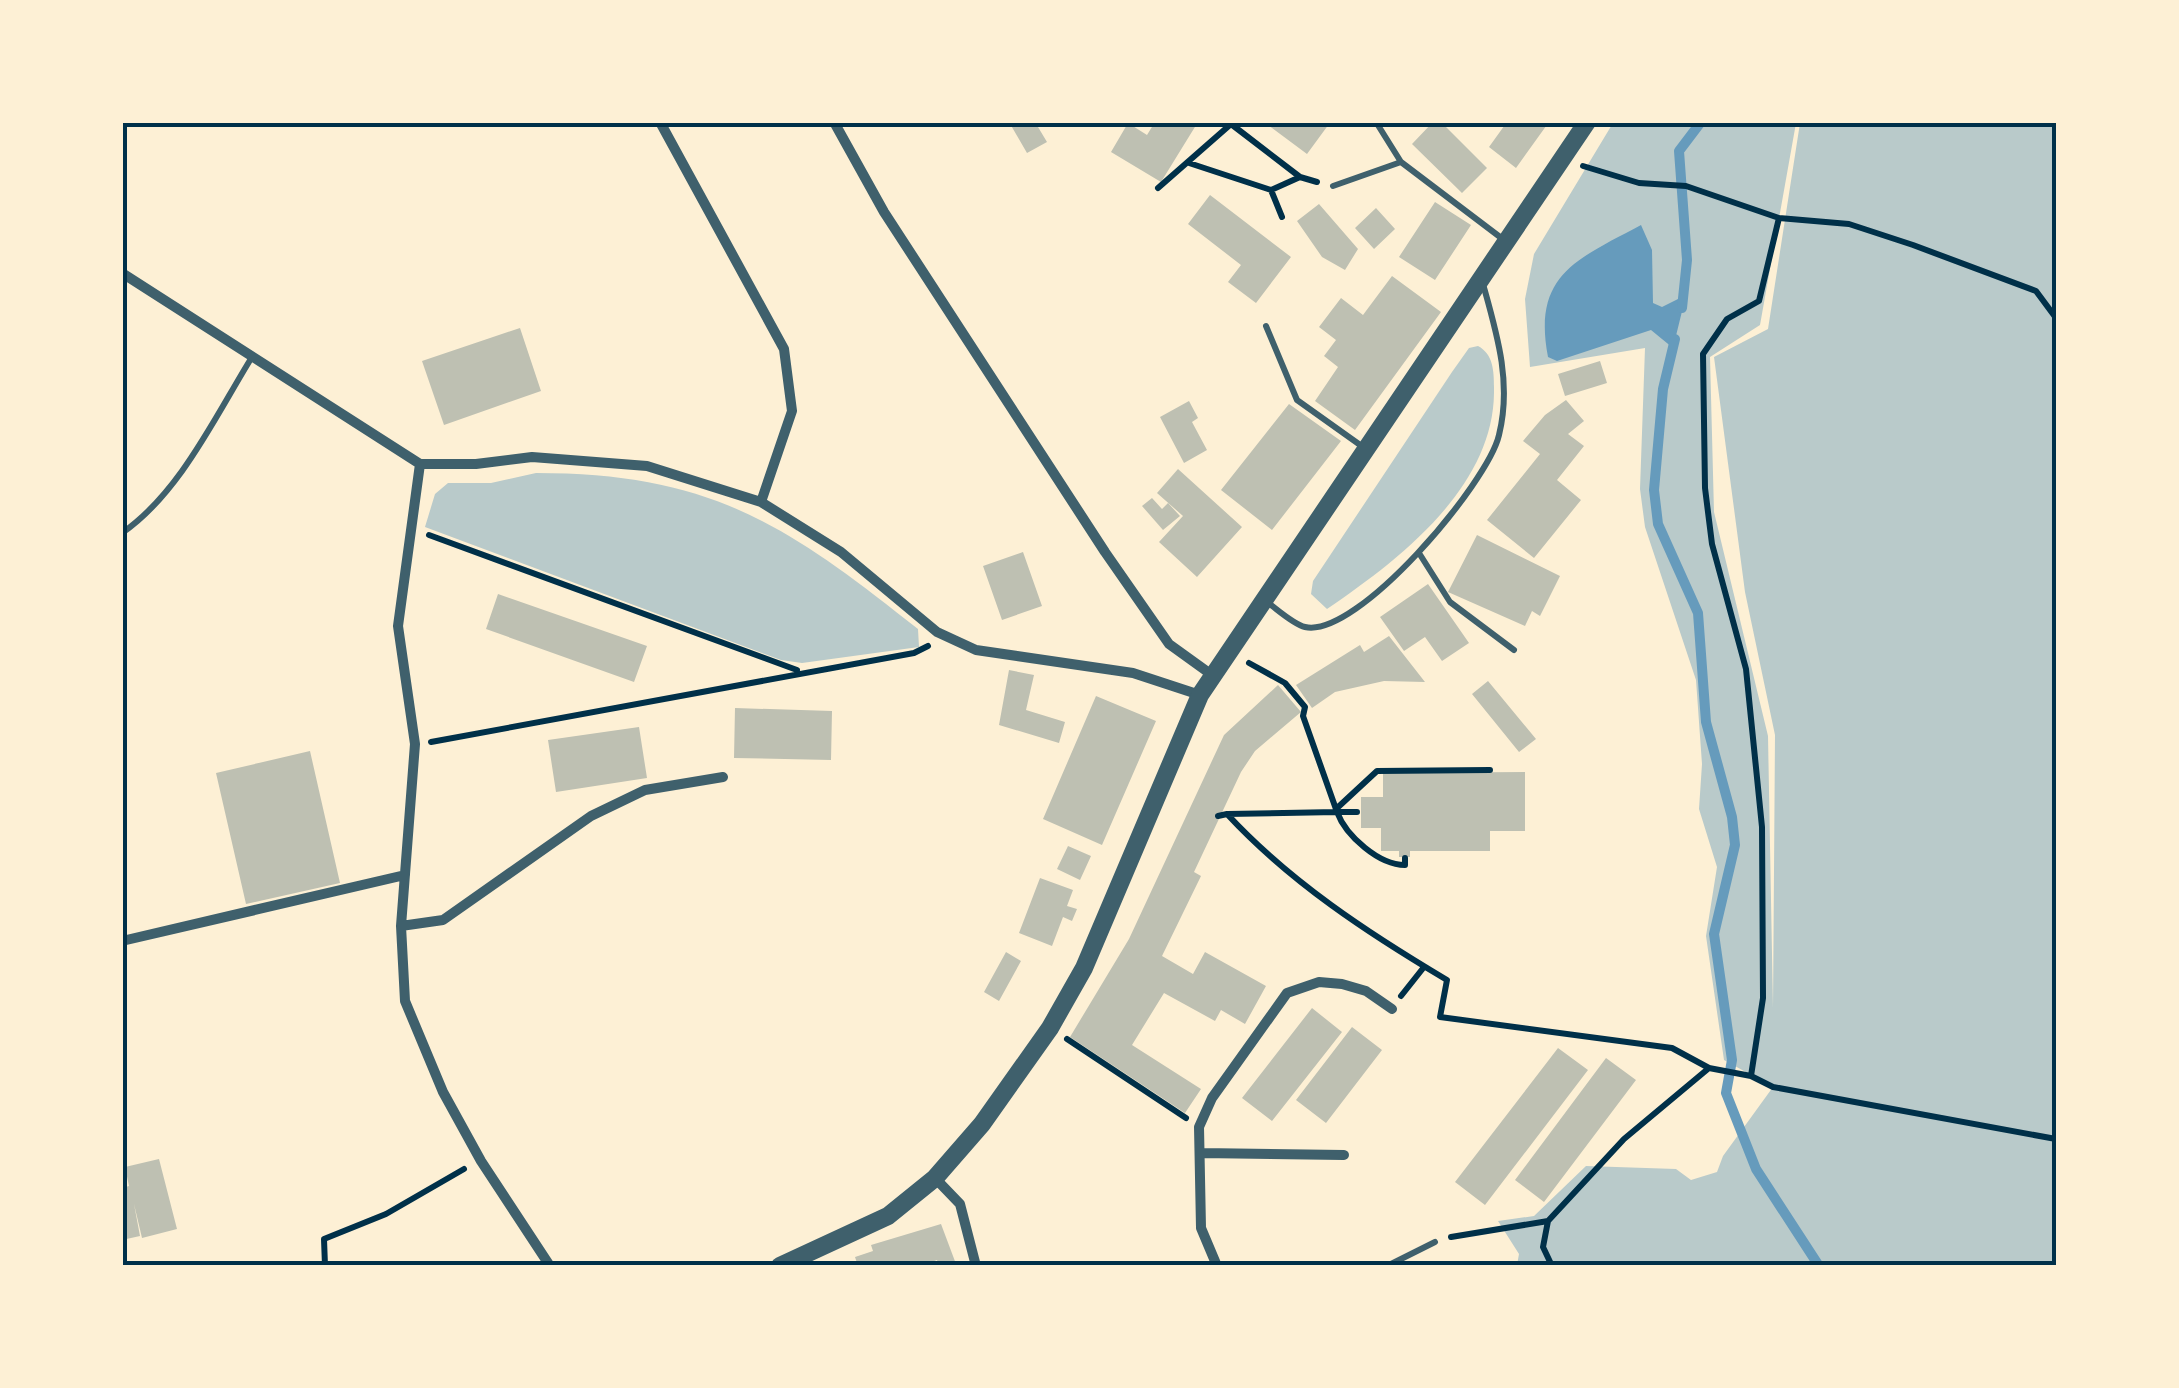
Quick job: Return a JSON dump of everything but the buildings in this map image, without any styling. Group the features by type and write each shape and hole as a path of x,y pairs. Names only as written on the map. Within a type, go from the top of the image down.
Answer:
{"street":[{"path":"660,122 784,349 792,410 761,502"},
{"path":"834,122 884,212 1105,552 1169,644 1212,675"},
{"path":"780,1266 888,1216 936,1178 982,1124 1050,1028 1110,912 1200,695 1509,244 1587,122"},
{"path":"122,273 420,464 476,464 532,457 647,466 761,502 841,552 937,632 976,650 1133,672 1200,695"},
{"path":"420,464 398,626 415,744 401,926 405,1001 443,1092 481,1160 550,1266"},
{"path":"401,926 443,920 591,816 645,790 723,777"},
{"path":"122,941 405,875"},
{"path":"1217,1266 1201,1228 1199,1127 1212,1098 1288,993 1319,982 1342,984 1366,990 1392,1009"},
{"path":"1201,1152 1344,1155"},
{"path":"936,1178 960,1204 976,1266"}],"lane":[{"path":"1376,124 1402,162 1509,244"},
{"path":"1332,186 1402,162"},
{"path":"1264,600 1306,627 1327,625 1419,553 1468,499 1491,460 1500,434 1503,364 1482,283"},
{"path":"1266,326 1297,400 1368,450"},
{"path":"122,532 145,514 184,465 253,356"},
{"path":"1419,553 1450,602 1514,650"},
{"path":"1386,1266 1435,1242"}],"path":[{"path":"1158,188 1231,124 1300,177 1332,186"},
{"path":"1566,159 1601,174 1686,186 1779,218 1849,224 2036,291 2056,318"},
{"path":"1189,163 1270,190 1300,177"},
{"path":"1270,190 1282,217"},
{"path":"1750,1075 1763,998 1764,866 1746,669 1712,544 1705,488 1703,354 1727,319 1759,301 1779,218"},
{"path":"409,528 802,672"},
{"path":"415,744 926,650 937,632"},
{"path":"1229,652 1286,683 1305,707 1303,716 1340,822 1385,863 1405,866 1405,858"},
{"path":"1336,811 1377,770 1490,770"},
{"path":"1357,812 1223,815 1288,871 1446,980 1440,1017 1672,1048 1712,1069 1750,1075 1773,1087 2056,1139"},
{"path":"1392,1009 1424,966"},
{"path":"1050,1028 1199,1127"},
{"path":"1552,1266 1543,1247 1548,1221 1624,1139 1712,1069"},
{"path":"324,1266 324,1239 386,1214 481,1160"},
{"path":"1435,1242 1476,1230 1548,1221"}],"shaded area":[{"path":"1613,123 1796,123 1760,325 1710,357 1714,512 1768,736 1773,1008 1775,735 1745,592 1714,357 1768,329 1800,123 2056,123 2056,1265 1517,1265 1519,1254 1498,1221 1534,1216 1586,1166 1676,1169 1691,1180 1717,1172 1723,1156 1773,1087 1724,1060 1706,936 1717,867 1699,809 1702,764 1696,680 1645,527 1640,489 1645,348 1530,367 1525,299 1534,254"},
{"path":"1478,346 1491,360 1494,393 1489,428 1478,460 1460,490 1411,544 1327,609 1311,594 1313,581 1452,372 1469,348"},
{"path":"536,473 597,475 651,483 743,512 785,533 871,592 918,629 919,647 802,663 781,660 425,527 435,494 448,483 491,483"}],"water":[{"path":"1641,225 1652,250 1653,303 1662,307 1686,295 1673,348 1651,330 1557,361 1548,357 1547,306 1554,288 1580,260"}],"waterway":[{"path":"1682,308 1687,260 1679,151 1701,122"},
{"path":"1675,339 1663,389 1654,490 1658,524 1698,613 1706,722 1732,817 1735,845 1714,934 1732,1060 1726,1093 1756,1169 1819,1266"}]}
